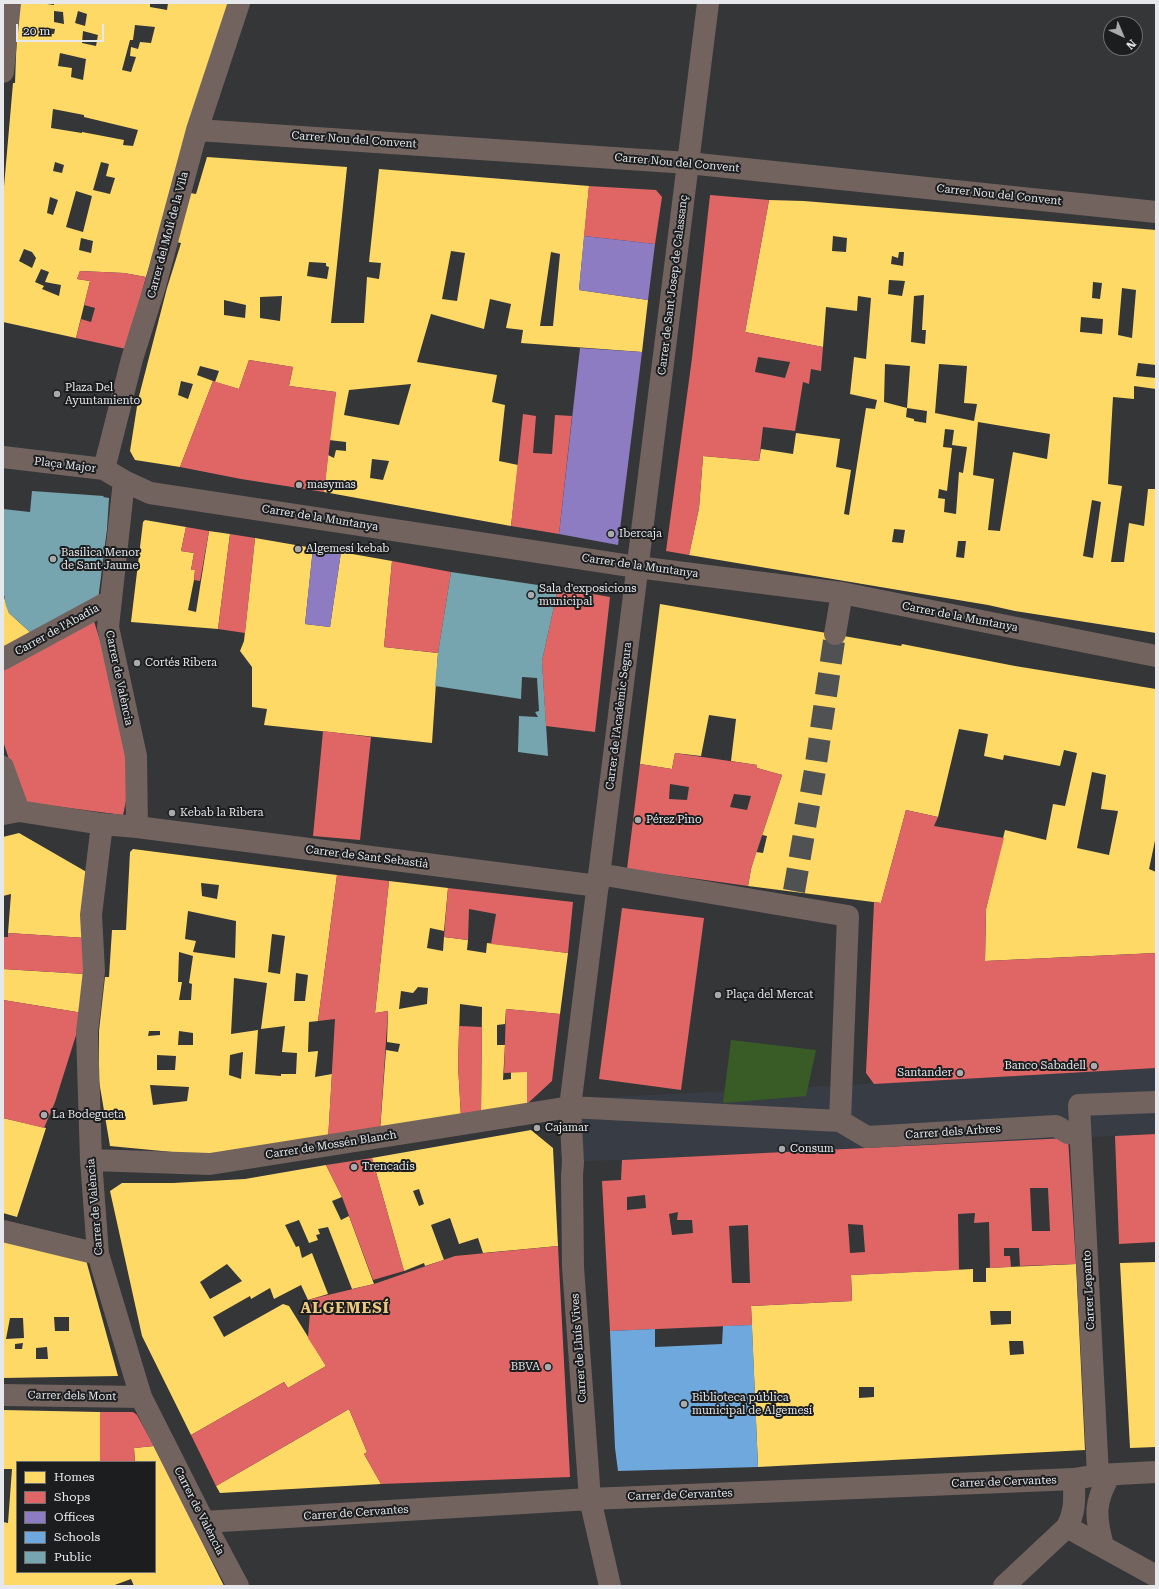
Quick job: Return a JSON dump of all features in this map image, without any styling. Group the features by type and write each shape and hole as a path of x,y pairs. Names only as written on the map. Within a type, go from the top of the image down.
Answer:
{"street":[{"path":"3,72 10,3"},
{"name":"Carrer del Molí de la Vila","path":"104,469 132,359 155,286 197,130 239,3"},
{"name":"Carrer de Sant Josep de Calassanç","path":"637,567 708,3"},
{"name":"Carrer Nou del Convent","path":"197,130 688,163 1156,212"},
{"name":"Plaça Major","path":"3,457 104,469 124,481"},
{"name":"Carrer de la Muntanya","path":"124,481 150,493 637,567 842,593 1156,656"},
{"name":"Carrer de València","path":"124,481 108,627 136,756 137,827"},
{"name":"Carrer de l'Acadèmic Segura","path":"599,875 637,567"},
{"path":"835,634 842,593"},
{"name":"Carrer de l'Abadia","path":"3,659 110,601"},
{"path":"3,767 11,812"},
{"name":"Carrer de Sant Sebastià","path":"11,812 102,824 599,875"},
{"name":"Carrer de València","path":"102,824 91,915 94,971 87,1032 91,1160 98,1254 141,1397 238,1586"},
{"path":"599,875 793,899 848,916 840,1121 570,1107 599,875"},
{"name":"Carrer Lepanto","path":"1104,1475 1079,1105 1156,1102"},
{"name":"Carrer de Mossén Blanch","path":"91,1160 210,1164 570,1107"},
{"name":"Carrer de Lluís Vives","path":"570,1107 573,1162 573,1267 590,1499 610,1586"},
{"name":"Carrer dels Arbres","path":"840,1121 867,1137 1056,1126 1068,1133"},
{"path":"3,1231 98,1254"},
{"name":"Carrer dels Mont","path":"3,1395 141,1397"},
{"name":"Carrer de Cervantes","path":"204,1522 590,1499 1074,1479 1104,1475 1156,1472"},
{"path":"1103,1546 1096,1511 1104,1486 1104,1475"},
{"path":"1006,1586 1067,1527 1075,1508 1074,1479"},
{"path":"1067,1527 1156,1576"}],"shaded area":[{"path":"1156,1068 1156,1134 573,1162 573,1099"}],"green space":[{"path":"731,1040 816,1050 806,1096 723,1103"}],"building: Homes":[{"path":"18,3 47,3 54,5 54,3 150,3 150,7 167,10 168,3 231,3 146,277 124,273 80,271 77,279 90,281 76,338 3,322 3,198 13,83 15,83","holes":["54,11 63,12 64,24 54,22","78,11 87,14 85,26 75,23","135,25 155,27 151,43 140,42 138,49 131,47 130,56 136,57 131,72 122,70 130,40 133,40","47,28 55,29 54,34 46,33","83,31 98,35 96,46 82,43","60,53 86,59 83,80 71,77 72,68 58,66","53,109 84,115 84,117 138,130 133,146 123,145 124,140 51,128","55,162 64,165 62,173 53,171","101,162 109,164 106,176 115,178 110,194 93,190","76,191 92,196 83,232 66,227","50,197 58,200 53,215 47,213","81,238 93,241 91,253 79,250","24,249 32,252 36,258 32,268 19,261","41,269 49,272 45,282 61,285 59,296 42,289 44,286 35,282"]},
{"path":"207,157 347,167 331,323 364,323 367,277 379,279 381,263 369,262 379,169 589,186 579,290 648,300 642,352 521,343 523,330 506,328 511,304 490,299 484,329 431,314 417,362 497,375 492,402 505,405 499,461 518,465 511,526 324,492 328,455 334,458 336,450 346,451 346,442 329,440 336,392 289,386 293,367 249,360 239,389 215,382 219,371 200,366 197,375 213,381 180,467 135,460 130,451 138,400 167,288 181,243 176,242 190,193 196,194","holes":["451,251 465,253 457,301 442,299","551,252 560,254 553,326 540,326","309,262 326,263 326,266 329,267 327,279 307,276","282,296 280,321 260,318 260,297","224,300 246,305 245,318 224,315","181,381 193,384 188,399 178,395","411,384 399,425 344,415 349,390","372,459 389,461 383,480 370,478"]},
{"path":"769,200 804,201 1156,230 1156,365 1138,363 1136,376 1156,378 1156,389 1134,386 1134,399 1113,397 1108,484 1122,486 1111,562 1124,562 1129,523 1144,526 1148,489 1156,489 1156,633 1015,611 988,605 689,555 699,508 703,456 759,461 761,449 793,454 796,433 840,439 836,467 851,470 844,514 849,515 866,408 875,409 877,400 850,394 854,357 866,359 871,298 858,296 857,311 826,307 823,347 745,332","holes":["833,236 847,238 846,252 832,251","899,252 904,252 903,266 891,264 892,256 898,258","889,280 905,281 902,296 888,294","1093,282 1102,283 1100,299 1092,298","1122,288 1136,290 1132,338 1118,335","924,295 922,330 926,330 925,344 911,342 914,296","1081,317 1103,319 1102,334 1080,332","885,364 910,366 907,408 884,402","939,364 967,366 964,403 977,404 974,421 935,413","907,408 927,411 926,423 914,421 914,419 906,417","978,422 1050,434 1047,459 1013,452 1000,531 988,530 994,479 973,475","945,429 954,430 952,445 967,447 963,473 959,472 956,514 944,512 945,499 938,498 939,489 947,491 952,448 943,447","1092,500 1101,502 1093,558 1083,556","894,529 905,530 903,543 892,542","958,541 966,541 964,558 956,557"]},
{"path":"145,520 186,527 181,551 194,553 191,570 195,570 194,580 188,610 196,612 209,531 230,534 218,629 131,622 143,522"},
{"path":"255,538 313,548 305,624 330,627 341,552 392,561 384,647 438,653 432,743 264,725 267,709 252,707 252,667 240,651 244,641"},
{"path":"3,594 9,613 31,633 3,649"},
{"path":"660,604 901,646 902,644 1015,666 1156,689 1156,836 1149,869 1156,872 1156,953 985,961 986,909 1005,830 1046,840 1053,804 1065,806 1077,753 1064,750 1060,766 1004,755 1003,760 984,756 988,734 959,729 938,817 906,810 881,903 748,886 756,852 763,853 767,836 762,835 782,775 757,768 757,765 731,761 736,719 709,715 701,756 675,753 672,769 640,764","holes":["1092,772 1106,775 1101,809 1118,811 1109,855 1077,848"]},
{"path":"19,833 90,874 86,938 8,933 11,894 3,896 3,837"},
{"path":"133,849 337,875 318,1021 309,1022 308,1052 318,1051 315,1077 332,1074 328,1140 224,1157 110,1146 99,1081 99,1031 105,977 109,977 112,930 126,930 130,852","holes":["201,883 219,885 217,899 202,896","188,911 236,921 235,958 193,952 196,941 185,939","272,934 285,936 280,974 268,972","179,952 193,956 189,983 192,984 191,1000 179,1000 182,982 178,982","296,973 308,975 305,1001 294,1001","234,978 267,983 261,1029 285,1026 282,1052 297,1053 296,1074 281,1074 281,1076 255,1074 258,1030 231,1034","149,1031 160,1031 160,1035 148,1036","179,1031 193,1033 193,1045 178,1045","243,1052 241,1079 229,1075 230,1055","157,1055 176,1056 175,1070 157,1070","150,1085 189,1087 187,1101 153,1105"]},
{"path":"389,881 448,888 444,931 430,928 427,948 443,951 444,937 468,940 467,950 486,953 487,943 568,953 560,1014 506,1009 505,1024 497,1025 497,1045 505,1045 503,1080 511,1079 511,1072 527,1072 527,1104 481,1114 482,1007 460,1004 458,1065 461,1117 380,1131 386,1050 398,1052 400,1044 387,1042 388,1011 375,1013","holes":["418,987 428,988 427,1004 399,1009 401,991 413,993"]},
{"path":"3,969 85,974 83,1013 3,1000"},
{"path":"3,1118 46,1128 17,1217 3,1213"},
{"path":"531,1130 553,1148 558,1246 483,1253 478,1238 459,1244 450,1218 431,1225 444,1260 425,1266 424,1263 404,1271 372,1158","holes":["419,1189 424,1204 419,1206 413,1191"]},
{"path":"326,1165 342,1197 332,1201 341,1220 349,1216 374,1284 352,1289 328,1227 318,1229 320,1234 316,1235 318,1240 309,1243 299,1220 285,1225 296,1247 299,1246 302,1258 312,1253 328,1294 308,1300 301,1285 274,1299 270,1288 251,1299 250,1296 213,1317 224,1337 283,1304 289,1306 326,1366 288,1388 284,1382 191,1435 142,1336 110,1191 122,1183 173,1183 245,1179","holes":["227,1264 242,1281 210,1299 200,1282"]},
{"path":"3,1239 86,1260 118,1376 3,1378","holes":["54,1317 69,1317 69,1331 55,1331","10,1318 23,1318 24,1338 6,1339","23,1343 22,1349 15,1349 15,1344","47,1347 48,1359 36,1359 36,1348"]},
{"path":"1156,1262 1156,1447 1130,1448 1120,1263"},
{"path":"1076,1264 1085,1450 758,1467 751,1306 852,1301 851,1275 973,1269 973,1282 986,1282 986,1268","holes":["990,1311 1011,1311 1011,1324 991,1325","1009,1341 1023,1341 1024,1354 1010,1355","859,1387 874,1387 874,1397 859,1398"]},
{"path":"349,1409 367,1452 364,1454 381,1484 220,1493 216,1486"},
{"path":"3,1410 100,1412 100,1461 16,1461 16,1573 156,1573 156,1461 135,1461 134,1448 154,1446 224,1586 134,1586 131,1579 112,1586 3,1586 3,1522 8,1523 12,1469 3,1469"}],"building: Shops":[{"path":"589,186 656,190 662,197 655,244 584,236"},
{"path":"710,195 769,200 745,332 823,347 821,371 811,369 809,384 803,382 795,431 763,427 759,461 703,456 699,508 689,555 666,551 692,358","holes":["758,357 790,362 785,378 755,372"]},
{"path":"80,271 124,273 146,277 126,349 76,338 81,319 91,322 95,308 84,305 90,281 77,279"},
{"path":"249,360 293,367 289,386 336,392 324,492 241,479 180,467 213,381 239,389"},
{"path":"523,414 536,416 533,453 552,454 555,415 572,416 559,534 511,526"},
{"path":"186,527 209,531 200,581 194,580 195,570 191,570 194,553 181,551"},
{"path":"230,534 255,538 245,633 218,629"},
{"path":"392,561 451,572 438,653 384,647"},
{"path":"558,588 610,597 595,732 546,726 542,661"},
{"path":"92,615 125,720 133,768 123,815 23,802 3,741 3,665"},
{"path":"323,731 371,737 360,840 313,836"},
{"path":"675,753 757,765 757,768 782,775 751,869 748,886 627,869 640,764 672,769","holes":["670,784 689,787 687,800 669,799","734,794 751,796 747,810 730,807"]},
{"path":"906,810 938,817 934,826 1004,838 986,909 985,961 1156,953 1156,1068 874,1084 866,1073 874,902 881,903"},
{"path":"337,875 389,881 375,1013 388,1011 380,1131 328,1140 335,1019 318,1021"},
{"path":"448,888 573,902 568,953 491,944 496,914 469,909 468,940 444,937"},
{"path":"622,908 704,918 681,1090 599,1079"},
{"path":"8,933 86,938 85,974 3,969 3,937 8,937"},
{"path":"3,1000 83,1013 55,1102 44,1128 3,1118"},
{"path":"506,1009 560,1014 552,1081 527,1104 527,1072 504,1073"},
{"path":"459,1026 482,1027 481,1114 461,1117 458,1065"},
{"path":"1156,1134 1156,1242 1119,1244 1115,1136"},
{"path":"1068,1138 1076,1264 1020,1266 1019,1248 1004,1248 1004,1256 1010,1256 1011,1267 990,1268 989,1222 974,1223 975,1213 958,1214 959,1270 851,1275 852,1301 751,1306 752,1325 610,1331 602,1181 621,1180 622,1160","holes":["1030,1188 1048,1188 1050,1231 1032,1231","645,1195 646,1208 627,1210 627,1197","678,1212 677,1220 692,1220 693,1233 672,1235 669,1214","848,1224 863,1225 865,1252 850,1253","748,1225 750,1283 732,1283 729,1226"]},
{"path":"372,1158 404,1271 373,1280 342,1197 326,1165"},
{"path":"558,1246 570,1477 381,1484 364,1454 367,1452 349,1409 216,1486 191,1435 284,1382 288,1388 326,1366 308,1338 311,1299 374,1284 455,1256"},
{"path":"100,1412 133,1412 137,1415 154,1446 134,1448 135,1461 100,1461"}],"building: Offices":[{"path":"584,236 655,244 648,300 579,290"},
{"path":"580,348 642,352 618,545 559,534"},
{"path":"313,548 341,552 330,627 305,624"}],"building: Schools":[{"name":"Biblioteca pública municipal de Algemesí","path":"752,1325 758,1467 618,1471 615,1448 610,1331 655,1329 655,1347 722,1344 723,1326"}],"building: Public":[{"name":"Basílica Menor de Sant Jaume","path":"32,491 104,496 103,497 109,498 107,529 98,600 31,633 9,613 6,606 3,589 3,509 30,512"},
{"path":"451,572 558,588 542,661 548,756 518,752 519,716 538,717 535,712 539,711 537,678 522,677 521,699 435,686 438,653"}],"tunnel":[{"path":"794,891 815,770 835,634"}],"place":[{"name":"Plaza Del Ayuntamiento","path":"57,394"},
{"name":"masymas","path":"299,485"},
{"name":"Ibercaja","path":"611,534"},
{"name":"Algemesí kebab","path":"298,549"},
{"name":"Basílica Menor de Sant Jaume","path":"53,559"},
{"name":"Sala d'exposicions municipal","path":"531,595"},
{"name":"Cortés Ribera","path":"137,663"},
{"name":"Kebab la Ribera","path":"172,813"},
{"name":"Pérez Pino","path":"638,820"},
{"name":"Plaça del Mercat","path":"718,995"},
{"name":"Banco Sabadell","path":"1094,1066"},
{"name":"Santander","path":"960,1073"},
{"name":"La Bodegueta","path":"44,1115"},
{"name":"Cajamar","path":"537,1128"},
{"name":"Consum","path":"782,1149"},
{"name":"Trencadís","path":"354,1167"},
{"name":"BBVA","path":"548,1367"},
{"name":"Biblioteca pública municipal de Algemesí","path":"684,1404"}],"district":[{"name":"ALGEMESÍ","path":"345,1309"}]}
